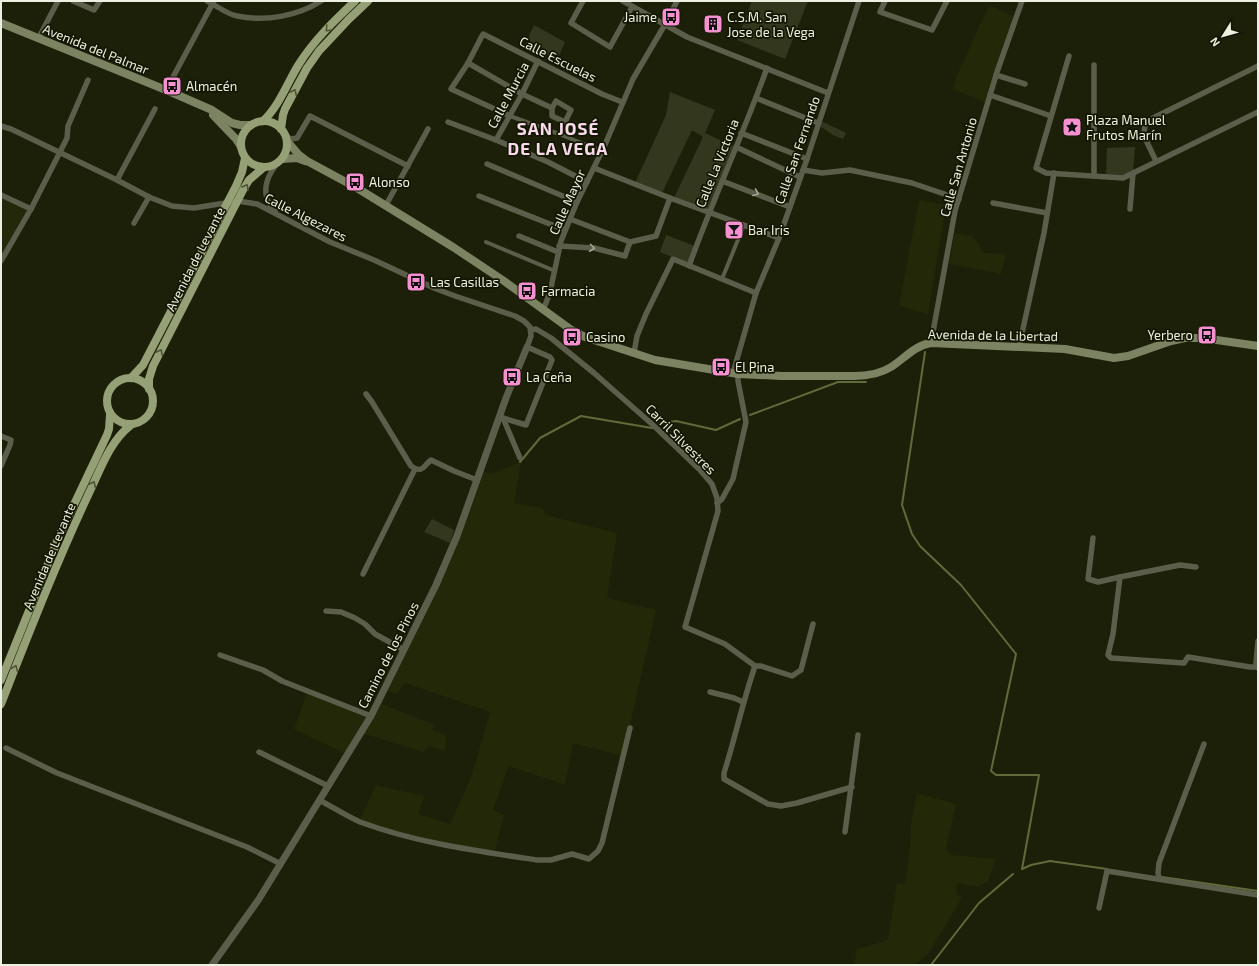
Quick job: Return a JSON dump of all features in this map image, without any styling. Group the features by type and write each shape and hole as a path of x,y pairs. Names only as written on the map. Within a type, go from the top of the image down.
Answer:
{"main road":[{"path":"263,121 276,106 291,76 310,49 355,1"},
{"path":"281,129 285,109 307,68 328,41 368,1"},
{"name":"Avenida del Palmar","path":"1,23 166,90 217,113 232,123 251,125"},
{"name":"Avenida del Palmar","path":"204,107 241,146"},
{"path":"263,121 273,123 281,129 287,139 287,151 280,161 263,168 251,164 245,158 241,146 243,134 251,125 263,121"},
{"name":"Avenida de la Libertad","path":"287,139 299,155 307,161 386,205 472,259 579,335 634,354 662,361 735,373 780,376 865,376 884,370 919,347 931,343 1065,349 1114,358 1128,356 1171,341 1185,338 1203,338 1258,346"},
{"name":"Avenida de Levante","path":"131,378 143,365 240,178 245,158"},
{"name":"Avenida de la Libertad","path":"280,161 298,158 307,161"},
{"name":"Avenida de Levante","path":"149,389 149,379 153,366 238,201 249,180 263,168"},
{"path":"131,378 143,382 149,389 153,400 150,412 142,421 131,425 121,423 110,415 106,402 109,390 118,381 131,378"},
{"name":"Avenida de Levante","path":"1,680 60,534 110,428 110,415"},
{"name":"Avenida de Levante","path":"1,704 41,602 82,508 112,445 120,434 131,425"}],"street":[{"path":"38,39 58,1"},
{"path":"73,1 94,10 100,1"},
{"path":"166,90 211,2 236,16 274,18 311,8 320,1"},
{"path":"583,1 571,23 610,47 632,7"},
{"path":"623,1 664,26 687,37 828,92"},
{"name":"Calle Mayor","path":"543,310 548,300 559,249 577,202 602,152 622,102 638,70 677,1"},
{"name":"Calle San Fernando","path":"735,373 756,293 779,238 807,159 859,1"},
{"path":"884,1 880,12 932,30 947,1"},
{"name":"Calle San Antonio","path":"931,343 955,211 996,75 1022,1"},
{"name":"Calle Escuelas","path":"468,64 484,34 602,94 622,102"},
{"path":"1070,56 1036,168 1046,173 1123,178 1258,112"},
{"name":"Calle Murcia","path":"496,140 522,94 538,61"},
{"path":"552,108 522,94 468,64 451,89 510,116 602,152"},
{"path":"1094,65 1094,176"},
{"path":"1156,161 1144,136 1145,122 1258,66"},
{"name":"Calle La Victoria","path":"689,266 767,68"},
{"path":"996,75 1025,84"},
{"path":"1,261 31,209 67,138 68,126 88,80"},
{"path":"990,95 1051,116"},
{"path":"756,98 818,123"},
{"path":"117,180 155,109"},
{"path":"287,139 297,138 310,116 408,166"},
{"path":"448,122 548,162 586,182"},
{"name":"Calle Algezares","path":"1,126 11,129 60,152 149,197 172,206 183,208 206,207 228,201 257,204 330,242 434,288 515,316 524,321 531,330"},
{"path":"386,205 428,129"},
{"path":"741,133 807,159"},
{"path":"736,147 800,177"},
{"path":"280,161 268,178 266,193 270,206 280,215"},
{"path":"487,164 577,202"},
{"path":"594,168 709,213 779,238"},
{"path":"803,170 822,173 850,170 912,184 959,199"},
{"path":"1019,347 1054,173"},
{"path":"1130,209 1133,173"},
{"path":"722,181 790,207"},
{"path":"1,195 31,209"},
{"path":"479,196 565,230"},
{"path":"134,223 149,197"},
{"path":"570,219 630,242 656,236 670,198"},
{"path":"993,203 1047,213"},
{"path":"722,279 744,225"},
{"path":"519,236 559,249 594,248 625,256 630,242"},
{"path":"486,242 555,271"},
{"path":"634,354 637,336 643,321 673,259 756,293"},
{"name":"Carril Silvestres","path":"531,330 536,329 562,347 653,425 699,469 712,484 717,498 718,511 685,627 725,644 755,666"},
{"name":"Camino de los Pinos","path":"212,965 254,907 371,716 436,585 457,536 532,336 531,330"},
{"path":"501,418 526,425 552,360 550,357 527,347"},
{"path":"717,503 722,499 733,479 746,422 735,373"},
{"path":"366,394 411,466 415,469 421,469 426,467 431,460 477,480"},
{"path":"501,418 520,458"},
{"path":"1,436 11,440 1,466"},
{"path":"363,574 415,469"},
{"path":"1093,538 1088,579 1098,582 1180,565 1196,567"},
{"path":"1120,577 1113,634 1108,655 1111,658 1184,663 1188,657 1258,667 1256,656 1258,641"},
{"path":"326,611 341,612 355,618 365,624 375,634 404,650"},
{"path":"813,624 801,670 792,676 761,666 755,666 743,702 736,735 724,773 724,779 768,804 781,806 797,803 852,787"},
{"path":"220,654 263,670 282,681 371,716"},
{"path":"710,692 734,698 743,702"},
{"path":"319,800 359,821 404,836 450,847 537,860 551,860 572,854 589,859 598,851 602,843 630,728"},
{"path":"845,832 858,735"},
{"path":"1159,878 1159,863 1204,744"},
{"path":"6,748 57,773 247,848 281,864"},
{"path":"259,752 328,786"},
{"path":"1099,908 1106,871 1258,894"}],"shaded area":[{"path":"752,1 808,1 785,59 737,40"},
{"path":"989,5 1016,17 988,103 953,90 955,80"},
{"path":"534,25 565,42 557,60 525,45"},
{"path":"670,92 715,110 705,133 735,147 708,212 674,198 703,137 692,130 662,193 635,183 666,115"},
{"path":"823,122 846,133 843,139 833,135 821,127 821,123"},
{"path":"1135,147 1133,173 1123,178 1106,176 1107,148"},
{"path":"1,195 31,209 1,260"},
{"path":"919,200 946,205 928,314 899,306"},
{"path":"955,233 972,236 979,244 983,253 1006,254 1001,274 949,264"},
{"path":"666,235 695,246 689,264 660,252"},
{"path":"520,462 514,503 542,508 546,515 617,533 607,598 656,610 623,756 573,743 565,785 509,766 493,810 504,815 495,850 450,847 359,821 376,785 424,796 418,814 450,824 471,778 490,712 405,683 397,694 387,691 382,704 433,724 433,730 446,735 445,751 429,746 423,752 362,733 348,755 294,729 308,691 371,716 428,603 481,470 491,474"},
{"path":"432,519 454,530 450,543 424,532"},
{"path":"917,793 956,804 946,849 951,855 996,859 988,881 979,887 957,883 956,893 962,898 928,954 914,965 854,965 857,949 888,939 897,883 905,884 910,847 911,825"}],"waterway":[{"path":"925,352 902,505 912,534 920,546 961,585 1016,654 991,771 996,775 1039,775 1022,869"},
{"path":"750,415 838,382 866,382"},
{"path":"520,462 540,438 581,416 652,428"},
{"path":"669,422 676,421 716,430 740,419"},
{"path":"1022,869 1031,865 1050,861 1107,869"},
{"path":"931,965 979,903 1013,874"},
{"path":"1162,877 1258,891"}],"place":[{"name":"Jaime","path":"671,17"},
{"name":"C.S.M. San Jose de la Vega","path":"713,24"},
{"name":"Almacén","path":"172,86"},
{"name":"Plaza Manuel Frutos Marín","path":"1072,127"},
{"name":"Alonso","path":"355,182"},
{"name":"Bar Iris","path":"734,230"},
{"name":"Las Casillas","path":"416,282"},
{"name":"Farmacia","path":"527,291"},
{"name":"Yerbero","path":"1207,335"},
{"name":"Casino","path":"572,337"},
{"name":"El Pina","path":"721,367"},
{"name":"La Ceña","path":"512,377"}],"district":[{"name":"SAN JOSÉ DE LA VEGA","path":"558,139"}]}
